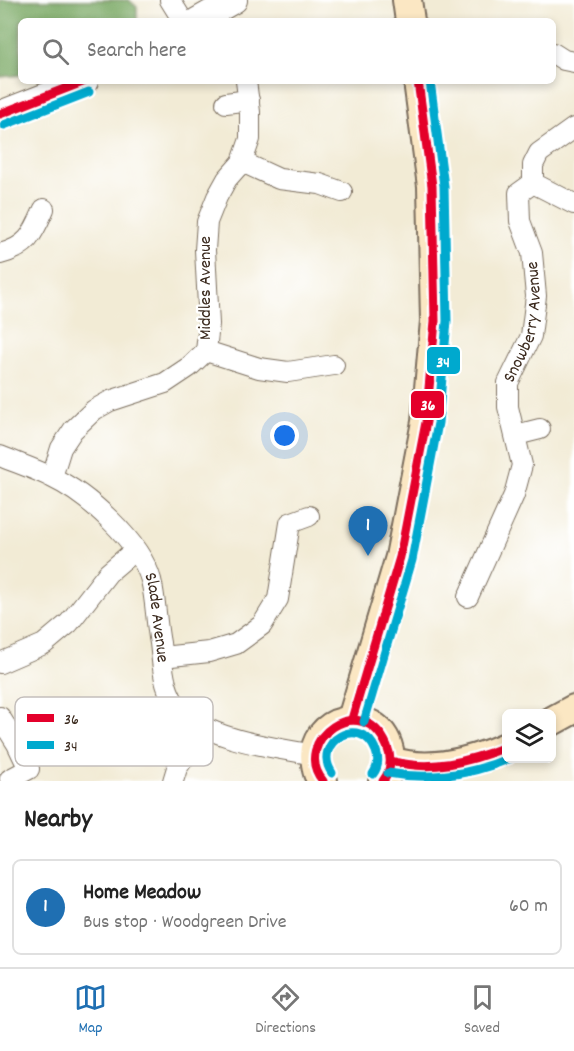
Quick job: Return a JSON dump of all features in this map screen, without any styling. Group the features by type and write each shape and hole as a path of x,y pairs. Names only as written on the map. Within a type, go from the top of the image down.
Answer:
{"main road":[{"path":"406,0 409,18"},
{"path":"352,719 400,557 426,422 435,321 432,186 418,84"},
{"path":"556,719 574,709"},
{"path":"319,768 318,740 333,724 352,719 371,724 386,738 387,771 465,761 502,749"}],"street":[{"path":"170,0 181,18"},
{"path":"202,18 234,0"},
{"path":"556,55 564,60 574,62"},
{"path":"0,114 77,84"},
{"name":"Middles Avenue","path":"52,477 61,448 73,430 94,410 110,401 165,384 189,367 206,351 209,324 205,250 207,222 227,179 243,162 250,139 247,91 226,103"},
{"name":"Snowberry Avenue","path":"468,597 514,495 522,465 508,407 508,383 531,336 536,296 532,254 520,221 519,193 532,183 533,165 539,153 574,128"},
{"path":"243,162 279,179 320,183 342,192"},
{"path":"532,183 574,204"},
{"path":"0,254 17,250 34,232 44,209"},
{"path":"206,351 259,368 288,372 334,365"},
{"path":"516,435 540,429"},
{"name":"Slade Avenue","path":"0,456 52,477 84,499 116,524 135,550 150,579 166,688 172,697"},
{"path":"162,657 208,652 236,644 262,625 278,598 291,523 309,516"},
{"path":"0,663 44,644 69,623 108,573 135,550"},
{"path":"0,717 15,741"},
{"name":"Slade Avenue","path":"213,731 319,768"},
{"path":"10,779 29,769 28,766"},
{"path":"173,781 178,766"}],"green space":[{"path":"0,0 129,0 137,7 137,18 18,18 18,75 0,77"}],"transit line":[{"name":"36","path":"0,114 77,84"},
{"name":"36","path":"352,719 400,557 426,422 435,321 432,186 418,84"},
{"name":"34","path":"364,722 412,560 438,423 447,321 444,186 430,84"},
{"name":"34","path":"4,125 89,92"},
{"name":"36","path":"323,781 315,766 316,750 322,737 333,727 347,721 362,721 376,729 387,746 390,764 383,781"},
{"name":"34","path":"332,773 327,762 328,751 333,742 350,733 360,734 369,740 376,751 378,763 373,774"},
{"name":"36","path":"391,761 420,766 449,764 502,748"},
{"name":"34","path":"388,773 420,776 450,775 480,769 502,761"}],"place":[{"name":"Home Meadow","path":"368,556"}]}
